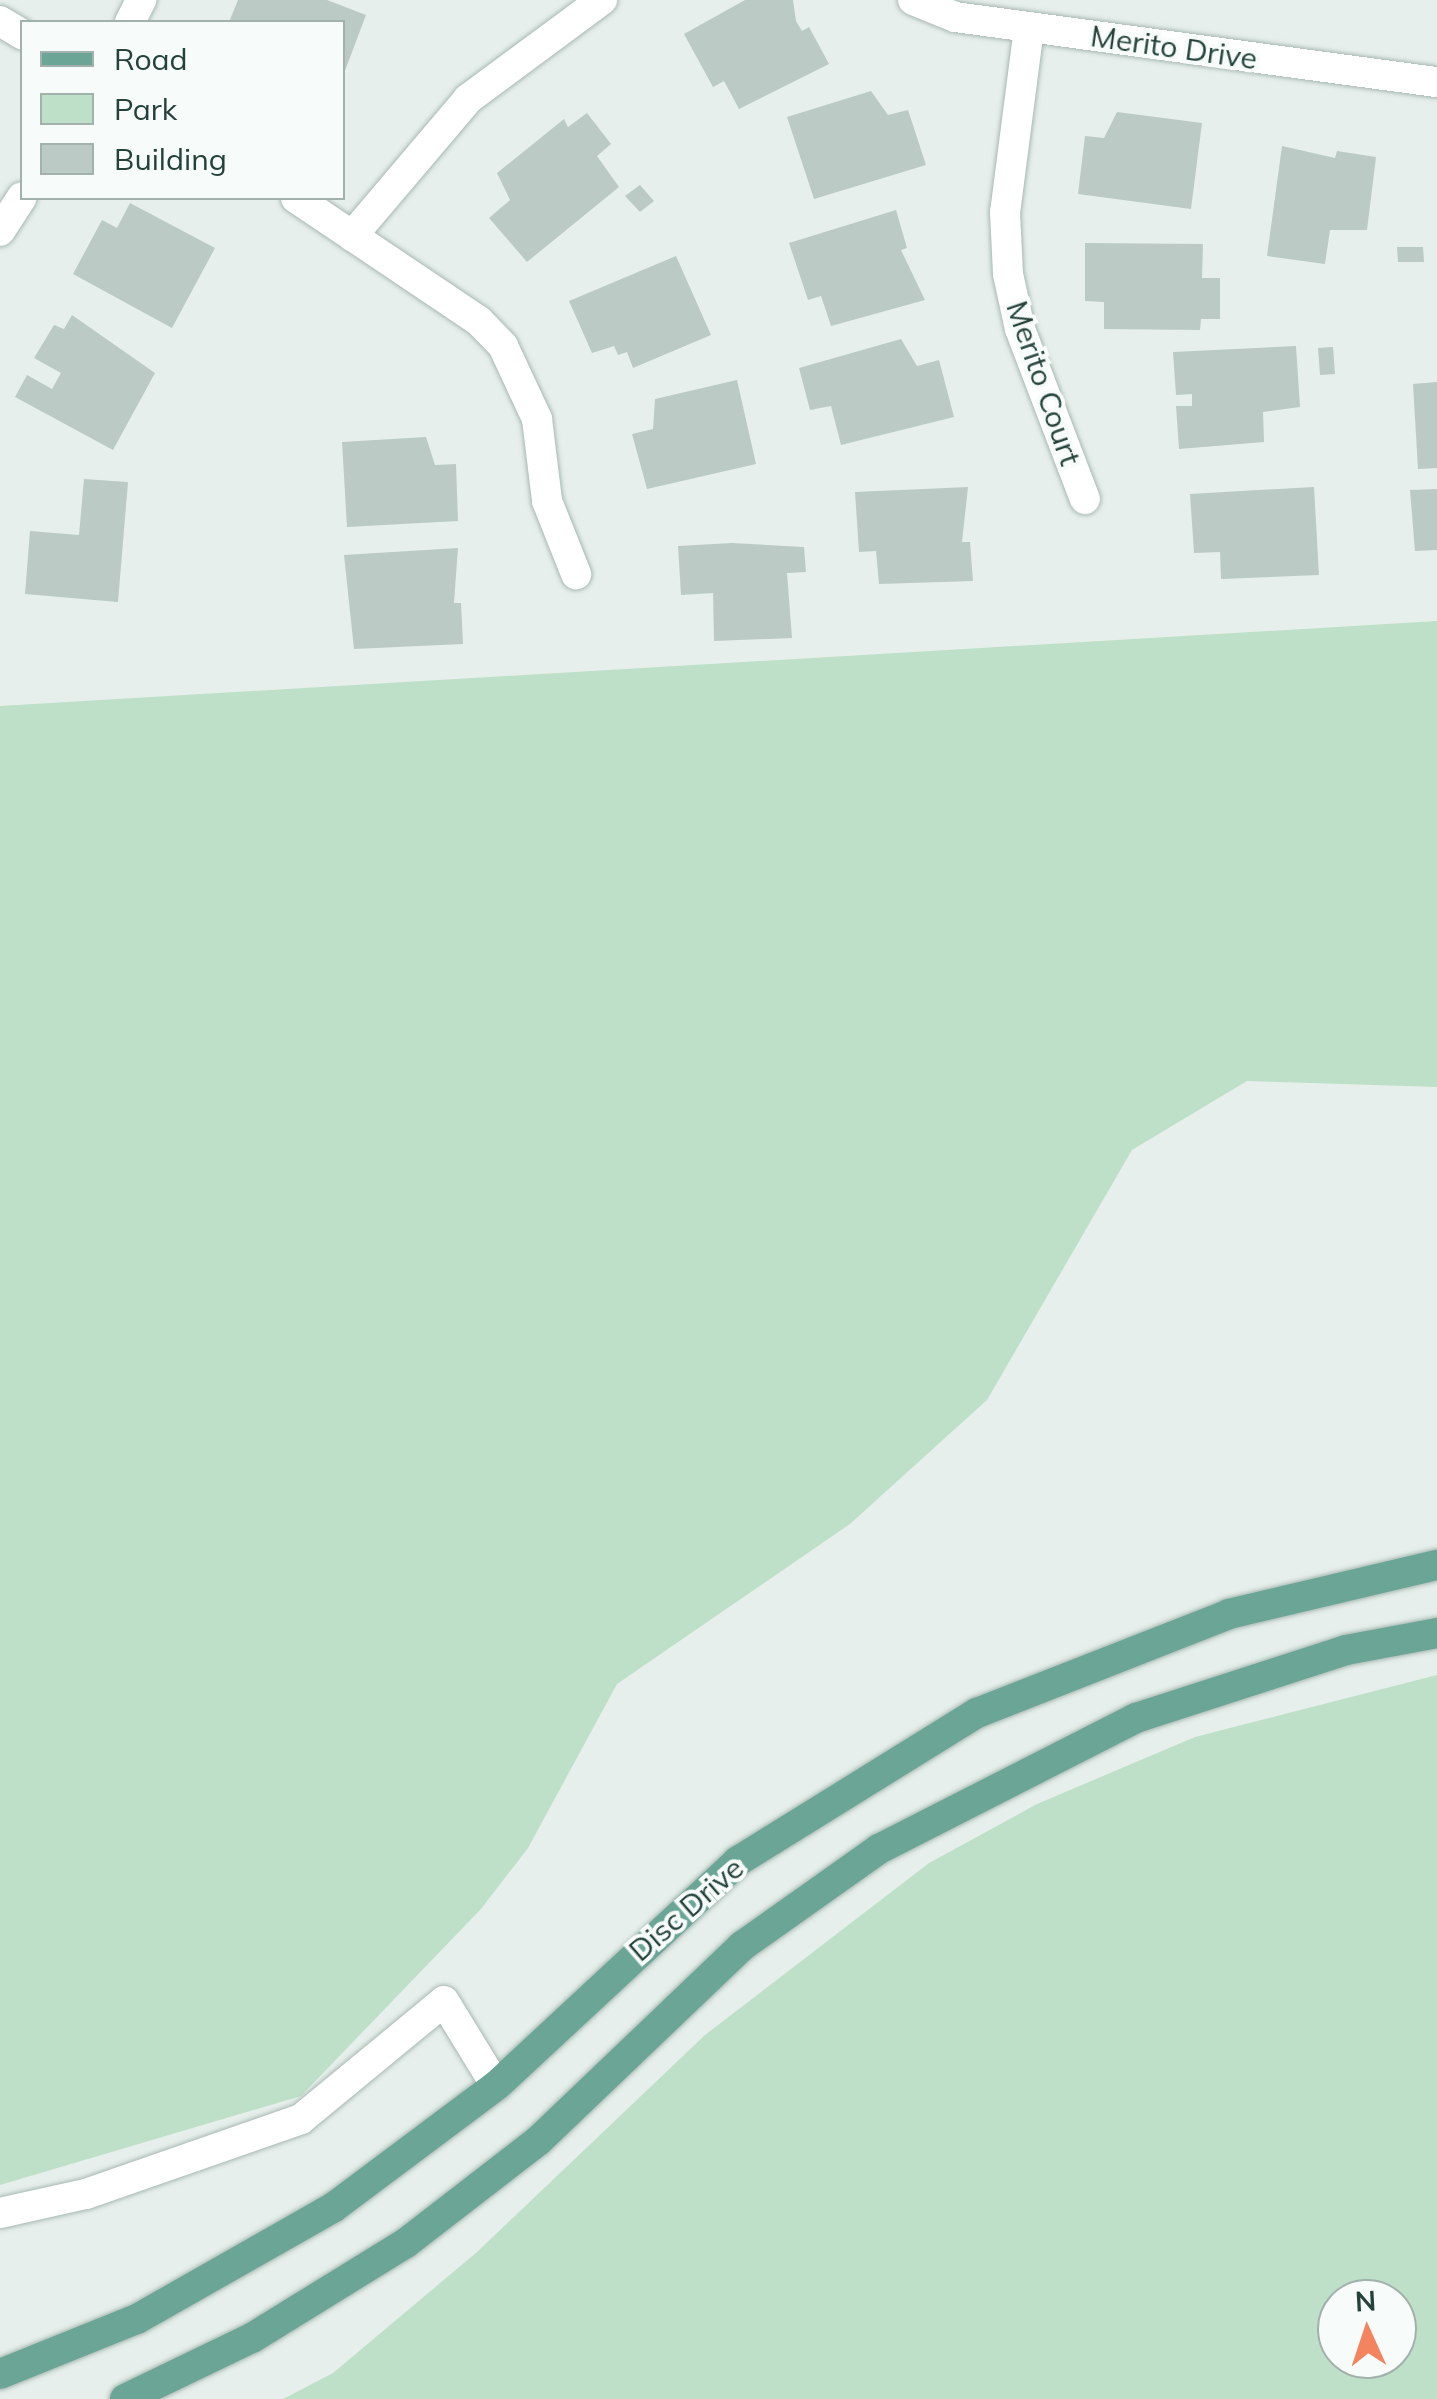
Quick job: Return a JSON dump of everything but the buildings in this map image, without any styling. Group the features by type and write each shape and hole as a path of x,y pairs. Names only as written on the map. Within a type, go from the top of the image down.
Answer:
{"main road":[{"name":"Disc Drive","path":"0,2374 137,2319 245,2262 334,2208 496,2086 738,1861 976,1714 1229,1614 1437,1565"},
{"path":"124,2399 252,2338 406,2243 538,2140 742,1946 879,1849 1136,1718 1346,1650 1437,1633"}],"street":[{"path":"352,236 468,99 602,0"},
{"name":"Merito Drive","path":"913,0 955,17 1437,82"},
{"name":"Merito Court","path":"1029,28 1006,212 1008,274 1020,329 1085,499"},
{"path":"0,232 20,200"},
{"path":"299,200 503,346 533,406 547,502 576,574"},
{"path":"0,2213 104,2188 301,2119 444,2001 496,2086"}],"green space":[{"path":"1437,621 1437,1087 1247,1081 1132,1150 987,1400 850,1524 617,1684 528,1848 481,1909 301,2096 0,2185 0,706"},
{"path":"1437,1675 1437,2399 283,2399 333,2373 477,2252 705,2035 929,1863 1037,1804 1195,1737"}]}
